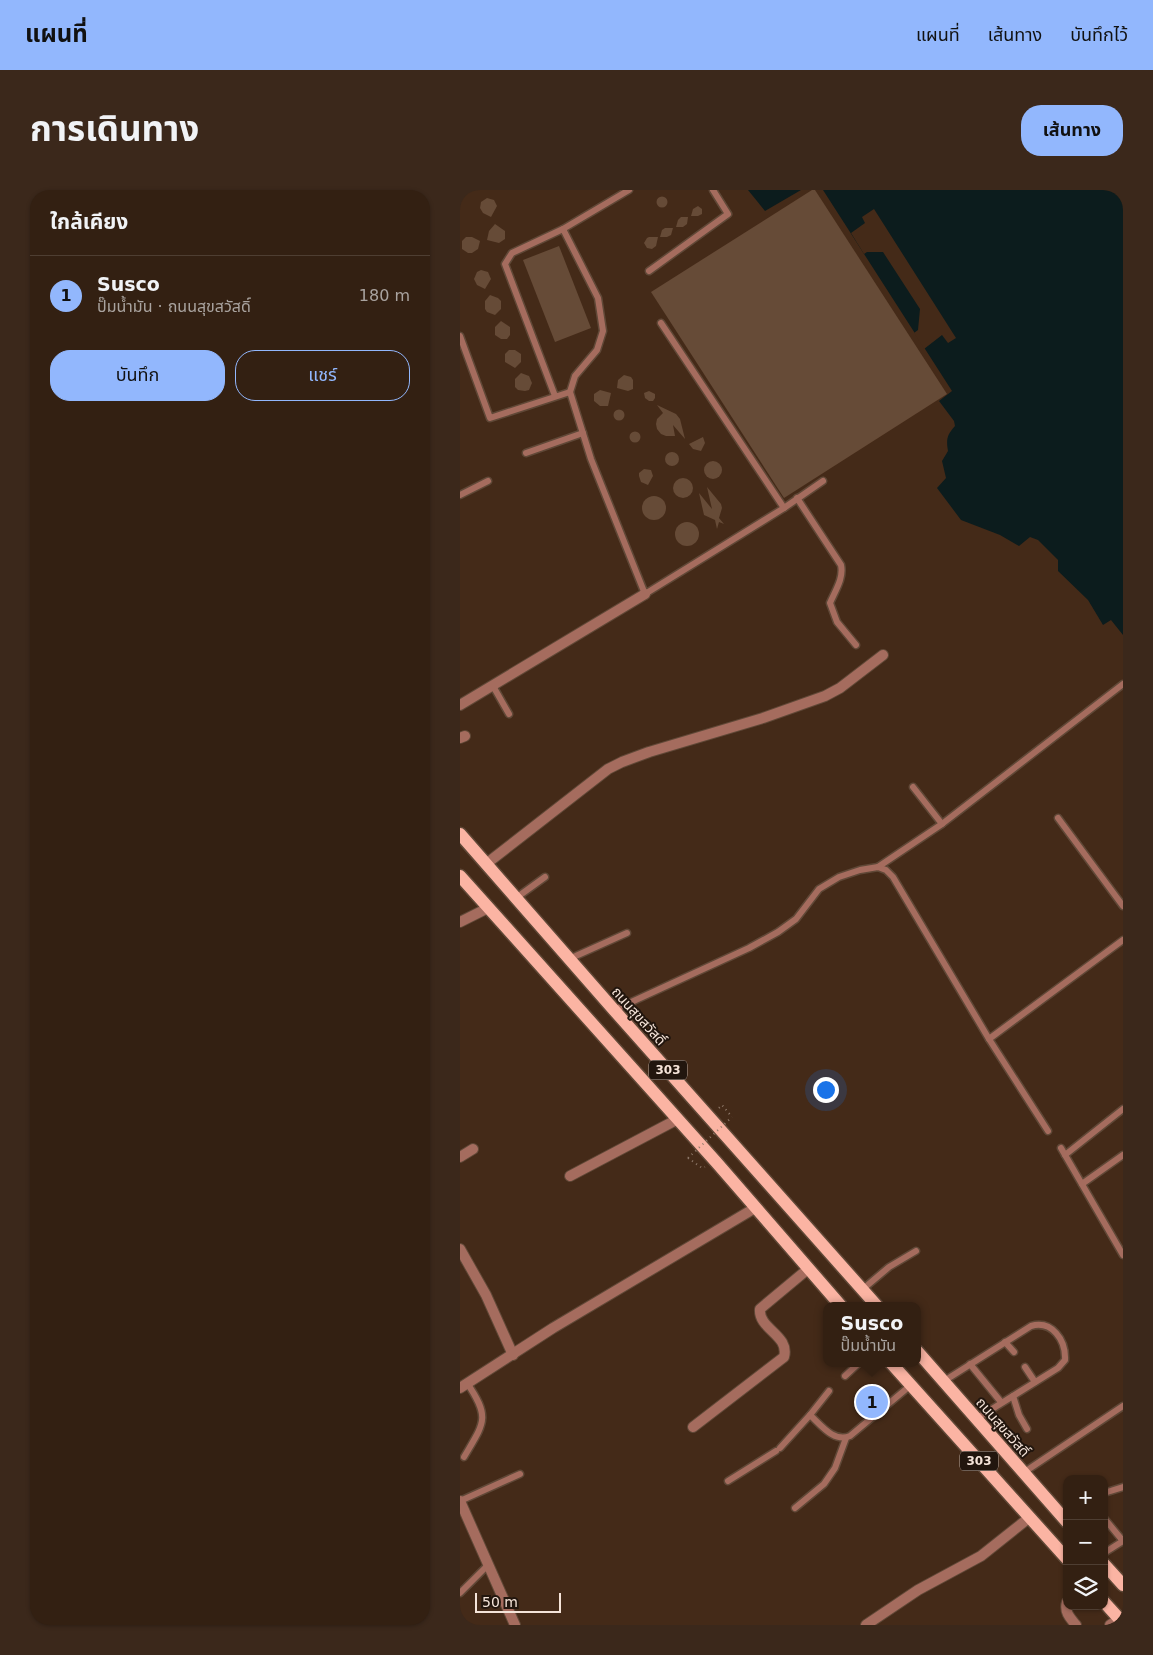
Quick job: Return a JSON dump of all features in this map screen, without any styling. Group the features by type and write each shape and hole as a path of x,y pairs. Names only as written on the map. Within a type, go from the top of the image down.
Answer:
{"main road":[{"name":"ถนนสุขสวัสดิ์","path":"460,834 874,1302"},
{"name":"303","path":"460,876 678,1119 837,1302"},
{"name":"ถนนสุขสวัสดิ์","path":"921,1355 1022,1472 1063,1514"},
{"name":"303","path":"895,1367 1063,1554"},
{"path":"1105,1565 1123,1585"},
{"path":"1108,1608 1118,1622"}],"street":[{"path":"460,705 645,594"},
{"path":"486,864 608,769 622,762 674,744 763,718 825,696 840,688 883,656"},
{"path":"460,922 488,908"},
{"path":"570,1176 678,1119"},
{"path":"460,1157 473,1149"},
{"path":"464,1386 554,1328 755,1208"},
{"path":"460,1249 486,1295 513,1355"},
{"path":"694,1427 784,1357 786,1350 784,1344 763,1321 760,1309 808,1269"},
{"path":"460,1501 515,1625"},
{"path":"866,1625 918,1590 981,1556 1030,1517"},
{"path":"1065,1610 1076,1625"}],"lane":[{"path":"555,396 505,264 512,253 563,229 628,190"},
{"path":"649,271 728,214 714,190"},
{"path":"563,229 598,298 603,331 598,350 575,376 570,392 591,459 645,594 784,508 823,481"},
{"path":"661,323 784,508"},
{"path":"460,336 490,418 570,392"},
{"path":"526,453 583,433"},
{"path":"460,495 488,481"},
{"path":"797,498 841,565 840,579 830,603 837,622 856,646"},
{"path":"614,1010 742,952 778,932 796,919 819,889 838,877 878,867 942,824 1123,684"},
{"path":"493,686 509,714"},
{"path":"913,787 942,824"},
{"path":"1058,818 1123,906"},
{"path":"878,867 886,870 893,877 989,1039 1048,1131"},
{"path":"516,898 545,877"},
{"path":"570,959 627,933"},
{"path":"989,1039 1123,940"},
{"path":"1065,1155 1123,1109"},
{"path":"1061,1148 1123,1255"},
{"path":"1082,1184 1123,1155"},
{"path":"863,1289 890,1267 916,1251"},
{"path":"944,1381 1031,1326 1040,1324 1050,1327 1062,1341 1065,1360 1058,1368 976,1419"},
{"path":"1005,1342 1014,1352"},
{"path":"970,1364 1002,1402"},
{"path":"845,1376 855,1367"},
{"path":"1025,1367 1035,1382"},
{"path":"795,1508 824,1484 835,1468 846,1438 911,1385"},
{"path":"464,1386 478,1400 482,1414 481,1428 464,1457"},
{"path":"728,1481 778,1450 829,1391"},
{"path":"1012,1396 1019,1416 1027,1429"},
{"path":"1022,1472 1123,1406"},
{"path":"810,1415 833,1436 846,1438"},
{"path":"460,1501 520,1474"},
{"path":"1108,1493 1123,1487"},
{"path":"1106,1520 1123,1541 1108,1550"},
{"path":"460,1593 488,1565"}],"path":[{"path":"688,1158 732,1117"}],"shaded area":[{"path":"748,190 801,190 765,211"},
{"path":"823,190 1123,190 1123,635 1111,620 1103,625 1088,600 1058,571 1058,560 1038,540 1030,537 1019,546 1000,535 961,520 937,488 946,478 942,461 948,451 947,440 955,426 954,421 939,401 952,391"}],"pier":[{"path":"874,209 956,338 948,343 942,335 924,349 914,333 918,330 920,309 883,252 867,252 864,254 851,233 865,223 862,217"}],"building":[{"path":"812,190 815,190 947,394 784,498 651,292"},
{"path":"662,196 668,202 662,208 656,202"},
{"path":"487,198 494,200 497,206 491,217 483,213 480,208 481,202"},
{"path":"698,206 702,209 702,214 691,216 693,209"},
{"path":"681,217 688,217 687,224 683,227 676,227 678,220"},
{"path":"495,224 505,231 505,239 499,243 487,240 489,231"},
{"path":"673,228 671,235 660,237 662,230"},
{"path":"466,237 472,237 480,241 478,249 472,253 462,249 462,241"},
{"path":"649,237 658,237 656,246 652,249 647,248 644,243"},
{"path":"559,246 591,328 555,342 523,260"},
{"path":"481,270 488,272 491,279 485,289 477,285 474,279 477,272"},
{"path":"490,295 501,301 501,309 495,315 487,312 485,309 485,301"},
{"path":"501,321 510,327 510,335 507,339 501,339 495,335 495,327"},
{"path":"509,350 515,350 521,354 521,362 515,368 505,362 505,354"},
{"path":"521,373 529,376 532,383 529,390 518,390 515,387 515,379"},
{"path":"624,375 631,377 633,380 633,389 628,391 617,388 618,380"},
{"path":"600,390 611,393 608,406 600,406 594,401 594,394"},
{"path":"649,391 655,394 653,401 645,398 644,393"},
{"path":"657,405 676,414 680,419 685,439 673,425 675,436 661,434 656,424 657,419 663,413"},
{"path":"619,409 625,415 619,421 613,415"},
{"path":"635,431 641,437 635,443 629,437"},
{"path":"703,437 705,443 701,451 693,449 689,444"},
{"path":"669,452 675,452 679,459 675,466 669,466 665,462 665,456"},
{"path":"709,461 717,461 722,466 720,477 709,479 704,474 704,466"},
{"path":"644,469 651,470 653,476 648,485 641,482 639,476 639,473"},
{"path":"683,478 690,481 693,488 690,495 683,498 676,495 673,488 676,481"},
{"path":"707,487 721,504 722,508 719,518 724,524 719,522 717,529 715,520 704,515 699,493 712,509"},
{"path":"654,496 662,500 666,508 662,516 654,520 646,516 642,508 646,500"},
{"path":"687,522 695,526 699,534 695,542 687,546 679,542 675,534 679,526"}],"place":[{"name":"Susco","path":"872,1402"}]}
